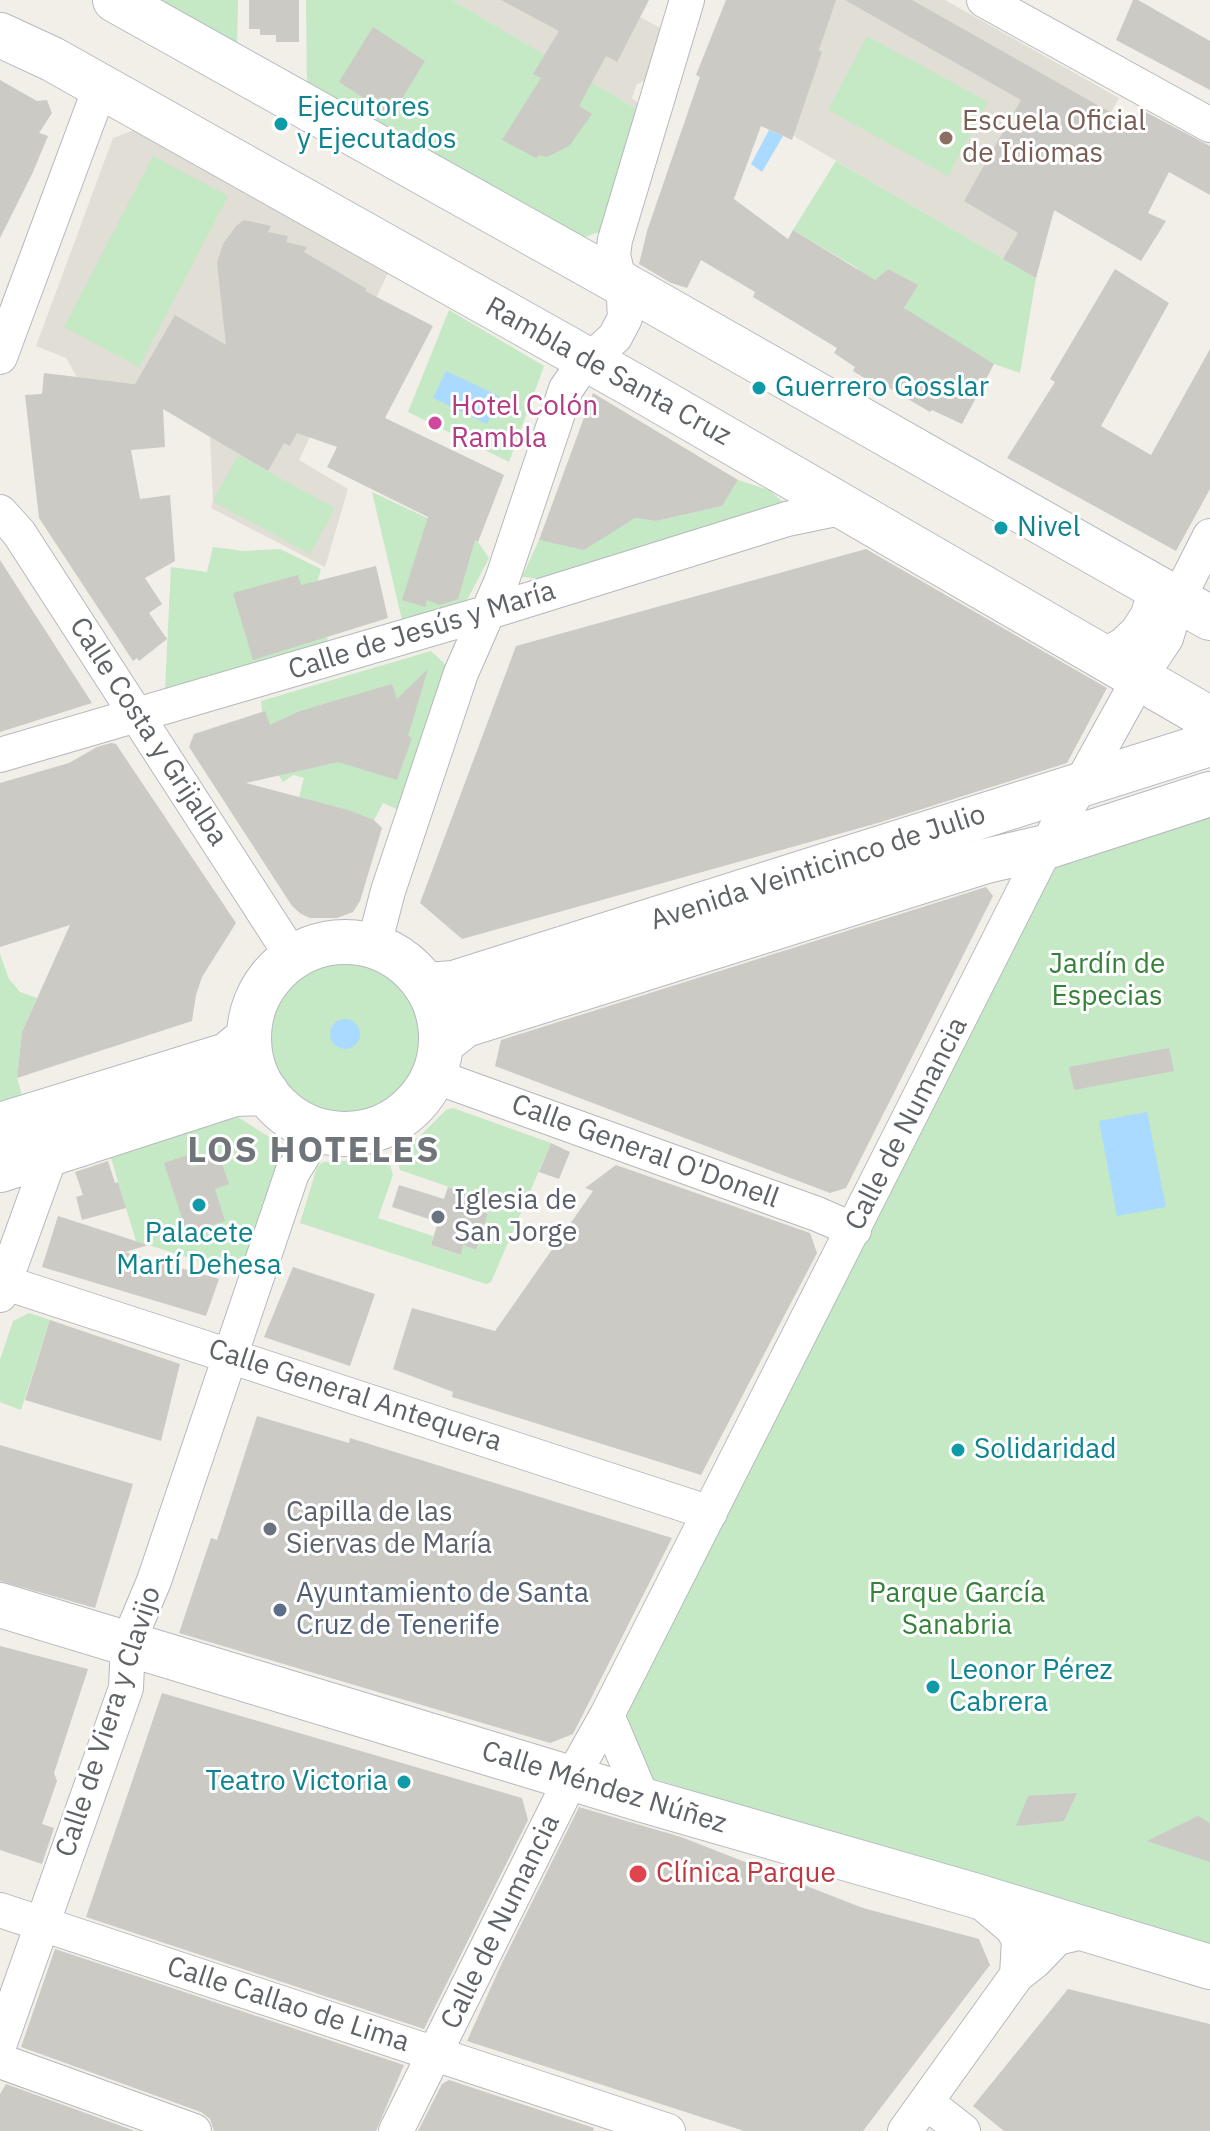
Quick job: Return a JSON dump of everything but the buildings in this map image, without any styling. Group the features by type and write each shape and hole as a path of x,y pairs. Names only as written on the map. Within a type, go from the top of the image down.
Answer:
{"main road":[{"path":"115,0 1183,602"},
{"name":"Rambla de Santa Cruz","path":"0,35 52,59 587,361 1210,719"},
{"path":"1125,668 1126,649 1141,635 1157,607 1183,602"},
{"name":"Avenida Veinticinco de Julio","path":"426,985 454,983 1210,744"},
{"name":"Avenida Veinticinco de Julio","path":"438,1060 465,1025 1210,794"},
{"path":"339,941 374,945 401,959 426,985 439,1014 438,1060 425,1092 409,1111 390,1124 366,1133 338,1135 318,1131 283,1112 267,1093 254,1068 248,1038 253,1007 269,978 292,956 315,946 339,941"},
{"path":"0,1125 227,1055 248,1038"},
{"path":"0,1170 234,1094 267,1093"},
{"name":"Calle Méndez Núñez","path":"0,1605 571,1779 1210,1967"}],"street":[{"path":"374,945 388,891 461,673 502,580 566,389 587,361 609,345 620,331 625,311 613,255 615,240 687,0"},
{"path":"984,0 1210,125"},
{"path":"0,357 100,88"},
{"name":"Calle de Jesús y María","path":"0,755 489,612 787,519 845,507"},
{"name":"Calle Costa y Grijalba","path":"0,512 19,533 292,956"},
{"path":"1183,602 1210,536"},
{"name":"Calle de Numancia","path":"396,2131 571,1779 710,1513 1046,847 1083,784 1125,668"},
{"name":"Calle General O'Donell","path":"438,1060 854,1230"},
{"name":"Calle de Viera y Clavijo","path":"0,2043 126,1688 128,1643 154,1581 292,1173 318,1131"},
{"path":"1,1286 51,1154"},
{"name":"Calle General Antequera","path":"1,1286 231,1355 710,1513"},
{"path":"607,1715 643,1800"},
{"path":"973,1895 1012,1928 1019,1940 1017,1975"},
{"name":"Calle Callao de Lima","path":"0,1910 668,2131"},
{"path":"905,2131 1017,1975 1057,1938 1087,1931"},
{"path":"0,2061 194,2131"},
{"path":"926,2102 963,2131"}],"shaded area":[{"path":"452,0 609,0 664,30 647,80 637,84 632,98 638,103 637,109"},
{"name":"Escuela Oficial de Idiomas","path":"835,0 945,0 1119,98 1052,216 1036,278 792,135"},
{"path":"134,130 389,271 299,460 348,489 325,567 211,508 210,437 183,421 192,406 161,387 77,377 66,358 36,346 113,138"}],"green space":[{"path":"145,0 238,0 237,50"},
{"path":"306,0 452,0 637,109 599,232 582,238 307,88"},
{"path":"867,36 988,102 948,176 828,110"},
{"path":"153,156 228,196 139,367 64,327"},
{"path":"836,161 1036,278 1020,373 994,364 903,310 917,285 888,269 862,291 857,268 793,230"},
{"path":"449,310 544,366 509,462 408,412"},
{"path":"238,455 335,508 310,554 213,501"},
{"path":"738,480 769,490 783,502 544,579 522,577 539,540 584,549 635,518 656,521 722,506"},
{"path":"372,492 478,542 489,558 465,604 402,620"},
{"path":"213,547 244,551 280,549 321,569 314,594 329,644 184,688 165,689 171,567 207,572"},
{"path":"431,651 448,667 401,811 383,803 374,820 299,797 304,778 293,775 283,782 267,758 261,701"},
{"name":"Parque García Sanabria","path":"1210,805 1210,1948 648,1777 622,1717 1057,853"},
{"path":"346,953 379,959 406,978 425,1005 431,1038 425,1071 406,1098 379,1117 346,1123 313,1117 286,1098 267,1071 261,1038 267,1005 286,978 313,959"},
{"path":"0,954 9,979 20,992 37,998 22,1032 17,1078 22,1095 0,1102"},
{"path":"453,1108 551,1143 491,1282 486,1284 300,1223 317,1167 323,1162 362,1160 387,1154 393,1175 378,1218 433,1236 431,1245 460,1255 463,1245 476,1250 488,1214 475,1209 478,1197 400,1170 395,1151 420,1136 446,1110"},
{"path":"238,1117 280,1144 283,1151 243,1275 136,1241 110,1155"},
{"path":"29,1313 50,1320 21,1410 0,1402 0,1360 13,1321"}],"water":[{"path":"769,130 783,136 762,172 751,164"},
{"path":"446,371 499,396 487,424 433,398"},
{"path":"345,1019 356,1023 360,1034 356,1045 345,1049 334,1045 330,1034 334,1023"},
{"path":"1147,1112 1166,1207 1117,1216 1099,1121"}],"place":[{"name":"Ejecutores y Ejecutados","path":"281,124"},
{"name":"Escuela Oficial de Idiomas","path":"946,138"},
{"name":"Guerrero Gosslar","path":"759,388"},
{"name":"Hotel Colón Rambla","path":"435,423"},
{"name":"Nivel","path":"1001,528"},
{"name":"Palacete Martí Dehesa","path":"199,1205"},
{"name":"Iglesia de San Jorge","path":"438,1217"},
{"name":"Solidaridad","path":"958,1450"},
{"name":"Capilla de las Siervas de María","path":"270,1529"},
{"name":"Ayuntamiento de Santa Cruz de Tenerife","path":"280,1610"},
{"name":"Leonor Pérez Cabrera","path":"933,1687"},
{"name":"Teatro Victoria","path":"404,1782"},
{"name":"Clínica Parque","path":"638,1874"}],"district":[{"name":"LOS HOTELES","path":"314,1152"}],"park label":[{"name":"Jardín de Especias","path":"1107,981"}]}
